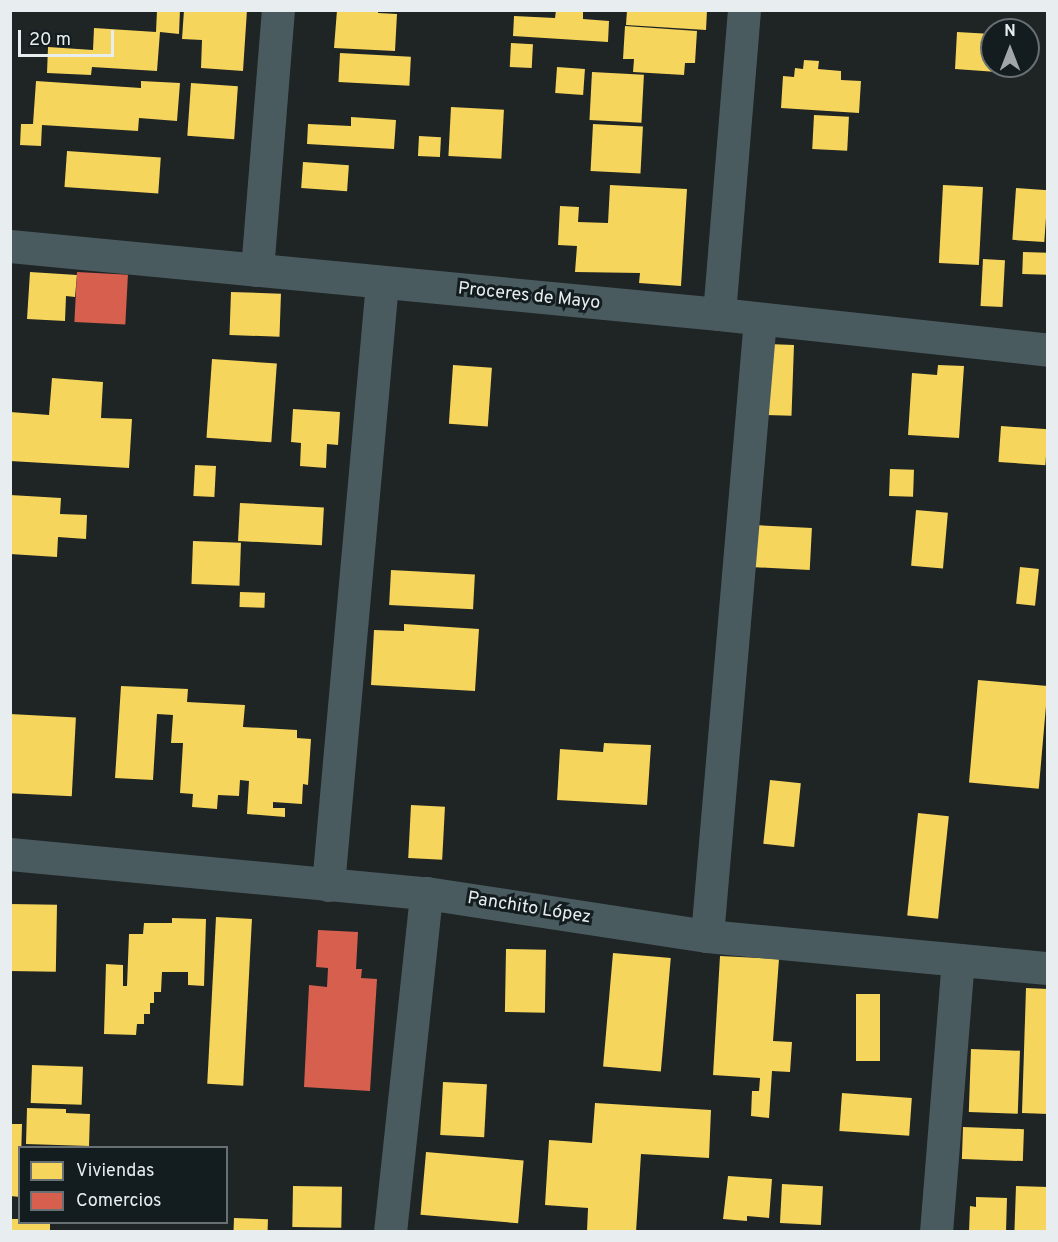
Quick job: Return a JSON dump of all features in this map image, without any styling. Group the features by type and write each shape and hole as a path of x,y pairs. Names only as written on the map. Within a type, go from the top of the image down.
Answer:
{"street":[{"path":"257,270 278,10"},
{"path":"719,314 744,10"},
{"name":"Proceres de Mayo","path":"10,246 719,314 1047,350"},
{"path":"328,885 382,282"},
{"path":"707,936 760,319"},
{"name":"Panchito López","path":"10,854 426,893 707,936 1047,968"},
{"path":"390,1232 426,893"},
{"path":"936,1232 958,960"}],"building: Viviendas":[{"path":"157,10 180,10 179,34 160,32 157,71 92,67 91,75 47,73 48,47 93,50 94,28 156,32"},
{"path":"184,10 247,10 243,71 201,68 202,40 182,39"},
{"path":"337,10 378,10 378,13 397,14 395,51 334,48"},
{"path":"556,10 583,10 583,19 609,21 608,42 513,36 514,16 555,18"},
{"path":"627,10 707,10 706,30 626,25"},
{"path":"625,26 697,31 695,63 685,63 684,75 633,72 634,59 623,59"},
{"path":"957,32 980,33 980,71 955,69"},
{"path":"511,43 533,44 532,68 510,67"},
{"path":"340,53 411,57 409,86 338,82"},
{"path":"804,60 819,61 818,69 841,71 841,80 861,81 859,113 781,108 783,76 794,77 795,68 803,69"},
{"path":"557,67 585,69 583,95 555,93"},
{"path":"592,72 644,75 641,123 589,120"},
{"path":"36,81 141,88 141,81 180,83 177,121 139,118 138,131 42,125 41,146 20,145 21,124 33,124"},
{"path":"191,83 238,86 234,139 187,136"},
{"path":"451,107 504,110 501,159 448,156"},
{"path":"814,115 849,117 847,151 812,149"},
{"path":"351,117 396,120 394,149 307,144 308,124 351,126"},
{"path":"593,124 643,127 640,174 591,171"},
{"path":"419,136 441,137 440,157 418,156"},
{"path":"67,151 161,158 158,193 64,187"},
{"path":"303,162 349,165 347,191 301,188"},
{"path":"610,185 687,189 681,286 639,283 640,273 575,272 577,246 558,245 560,206 579,207 578,222 608,223"},
{"path":"943,185 983,187 979,265 939,263"},
{"path":"1016,188 1048,190 1044,242 1012,240"},
{"path":"1023,252 1048,253 1047,275 1022,274"},
{"path":"983,259 1005,260 1003,307 981,306"},
{"path":"30,272 77,275 75,297 66,296 65,321 27,319"},
{"path":"231,292 281,294 279,337 229,335"},
{"path":"768,344 794,345 792,416 766,415"},
{"path":"212,359 277,364 271,442 206,438"},
{"path":"453,365 492,368 488,427 449,424"},
{"path":"938,365 964,366 959,438 908,435 912,373 937,375"},
{"path":"52,378 103,382 101,418 132,419 129,468 10,461 10,412 49,415"},
{"path":"293,409 340,412 338,445 327,444 326,468 300,466 301,443 291,442"},
{"path":"1001,426 1048,429 1045,465 998,462"},
{"path":"195,465 216,466 214,497 193,496"},
{"path":"890,469 914,470 913,497 889,496"},
{"path":"10,495 61,498 60,514 87,515 86,539 58,537 57,557 10,554"},
{"path":"240,503 324,507 322,545 238,541"},
{"path":"916,510 948,513 943,569 911,566"},
{"path":"753,525 812,528 810,570 751,567"},
{"path":"193,541 241,543 239,586 191,584"},
{"path":"1020,567 1039,569 1035,606 1016,604"},
{"path":"391,570 475,574 473,609 389,605"},
{"path":"240,592 265,593 264,608 239,607"},
{"path":"404,624 479,629 475,691 371,685 374,630 404,631"},
{"path":"978,680 1048,686 1039,789 969,783"},
{"path":"121,686 188,689 187,702 245,705 243,727 297,730 297,738 311,739 308,785 303,784 302,804 273,802 273,808 285,808 285,817 247,814 249,781 240,780 239,796 218,795 217,809 192,807 193,794 180,793 183,743 171,743 173,715 157,714 153,780 115,778"},
{"path":"10,714 76,717 72,796 10,793"},
{"path":"604,743 651,745 647,805 557,800 560,749 603,752"},
{"path":"770,780 801,783 794,847 763,844"},
{"path":"411,805 445,807 442,860 408,858"},
{"path":"918,813 949,816 938,919 907,915"},
{"path":"10,904 57,905 56,972 10,971"},
{"path":"216,917 252,919 243,1086 207,1084"},
{"path":"172,918 206,919 204,986 188,985 188,972 162,972 161,992 154,992 154,1003 150,1003 150,1014 144,1014 144,1024 137,1024 136,1035 104,1034 106,964 123,965 123,986 127,986 129,934 143,934 144,923 172,923"},
{"path":"506,949 546,950 545,1013 505,1012"},
{"path":"613,953 671,958 661,1072 603,1067"},
{"path":"720,956 779,959 773,1041 792,1042 790,1072 772,1071 769,1118 751,1116 752,1091 759,1091 760,1078 713,1075"},
{"path":"1026,988 1048,989 1048,1114 1022,1113"},
{"path":"856,994 880,994 880,1061 856,1061"},
{"path":"971,1049 1020,1051 1018,1114 969,1112"},
{"path":"32,1065 83,1067 82,1105 31,1103"},
{"path":"443,1082 487,1084 484,1137 440,1135"},
{"path":"842,1093 912,1098 909,1136 839,1131"},
{"path":"595,1103 711,1110 709,1158 641,1154 636,1232 587,1231 588,1208 545,1205 549,1140 592,1143"},
{"path":"27,1108 66,1109 66,1113 90,1114 89,1146 26,1144"},
{"path":"10,1124 22,1124 21,1146 18,1146 18,1197 10,1196"},
{"path":"963,1127 1024,1129 1023,1161 962,1159"},
{"path":"426,1152 524,1161 518,1223 421,1215"},
{"path":"728,1176 772,1179 769,1218 747,1216 747,1221 723,1219"},
{"path":"782,1184 823,1186 821,1225 780,1223"},
{"path":"293,1186 342,1187 341,1228 292,1227"},
{"path":"1016,1186 1048,1187 1046,1232 1014,1232"},
{"path":"976,1197 1007,1198 1006,1232 969,1232 970,1206 976,1207"},
{"path":"234,1218 268,1219 268,1232 234,1232"},
{"path":"10,1219 18,1219 18,1224 50,1224 50,1232 10,1232"}],"building: Comercios":[{"path":"77,272 128,275 125,325 74,322"},
{"path":"318,930 358,932 356,969 362,969 361,978 377,979 370,1091 304,1087 309,985 327,987 328,968 316,967"}]}
